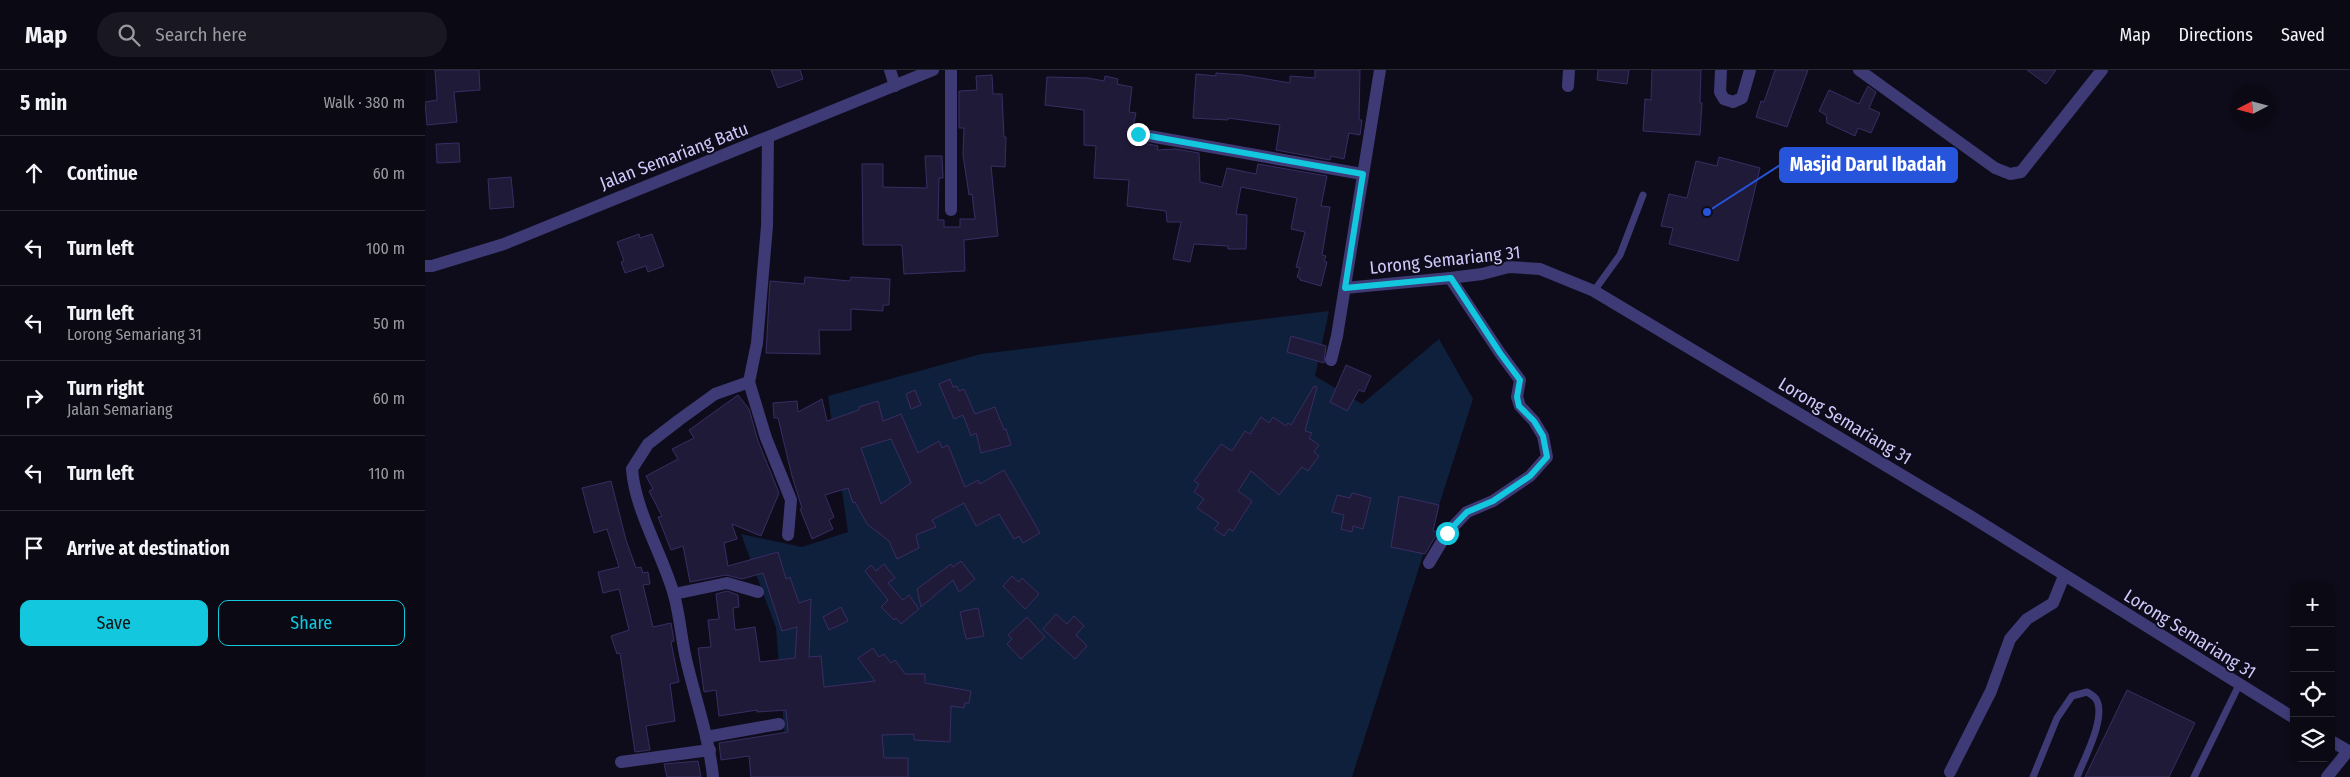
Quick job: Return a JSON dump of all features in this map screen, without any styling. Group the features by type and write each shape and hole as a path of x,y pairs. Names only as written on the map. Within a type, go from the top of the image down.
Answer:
{"street":[{"path":"890,70 895,86"},
{"name":"Jalan Semariang Batu","path":"425,266 432,266 504,244 933,70"},
{"path":"951,70 951,210"},
{"path":"1331,360 1345,288 1380,70"},
{"path":"1568,86 1569,70"},
{"path":"1721,70 1720,92 1724,99 1733,102 1742,98 1750,70"},
{"path":"1859,70 1995,168 2010,174 2021,172 2102,70"},
{"path":"1138,134 1363,174"},
{"path":"768,138 767,226 757,343 749,382 766,438 791,500 788,535"},
{"name":"Lorong Semariang 31","path":"1345,288 1451,278 1482,274 1509,267 1540,269 1594,291 1970,516 2292,717"},
{"path":"1429,563 1447,533 1467,512 1493,501 1530,476 1547,457 1543,436 1534,421 1519,406 1517,397 1520,380 1451,278"},
{"path":"713,777 710,750 685,656 674,594 652,539 632,469 648,444 679,420 715,394 749,382"},
{"path":"1950,772 1991,691 2011,639 2027,619 2053,602 2064,576"},
{"path":"674,594 727,583 758,592"},
{"path":"707,737 779,724"},
{"path":"2327,777 2349,752 2335,743"},
{"path":"621,762 710,750"}],"lane":[{"path":"1594,291 1620,255 1643,195"},
{"path":"2195,777 2239,685"},
{"path":"2033,777 2057,718 2072,696 2087,692 2096,697 2100,708 2099,720 2077,777"}],"water":[{"path":"1329,311 1315,376 1362,404 1439,339 1473,399 1352,777 788,777 776,628 741,534 802,547 848,532 828,396 981,354"}],"building":[{"path":"435,70 479,70 480,90 454,92 457,122 427,125 425,102 437,100"},
{"path":"771,70 800,70 803,79 778,88"},
{"path":"1315,70 1360,70 1359,120 1362,120 1360,135 1349,133 1344,159 1331,156 1330,160 1276,150 1280,125 1228,118 1228,120 1193,118 1196,74 1216,76 1216,73 1243,75 1290,83 1290,76 1315,78"},
{"path":"1598,70 1629,70 1627,84 1597,80"},
{"path":"1652,70 1701,70 1700,103 1702,103 1700,135 1643,131 1645,99 1651,100"},
{"path":"1775,70 1808,70 1787,127 1756,117 1761,101 1764,102"},
{"path":"2027,70 2056,70 2046,84"},
{"path":"992,75 993,94 1002,94 1004,137 1006,137 1005,167 991,166 998,236 964,240 965,271 904,274 902,245 863,245 862,164 883,164 883,187 927,188 925,156 942,156 943,178 939,178 938,220 944,220 944,227 960,227 960,219 975,219 972,194 969,195 963,155 964,128 959,128 959,91 977,90 976,76"},
{"path":"1105,76 1118,79 1117,84 1132,87 1129,112 1136,113 1130,140 1158,146 1157,150 1176,149 1199,153 1200,182 1222,187 1227,168 1256,174 1258,164 1327,176 1321,206 1330,207 1322,255 1326,256 1324,261 1327,262 1321,286 1300,280 1297,277 1300,268 1296,267 1305,232 1291,229 1297,198 1241,187 1236,214 1247,215 1246,249 1228,249 1228,246 1194,244 1190,262 1173,259 1181,222 1167,222 1166,211 1127,206 1129,180 1094,178 1096,146 1084,145 1084,110 1045,105 1047,77 1088,78 1104,81"},
{"path":"1868,86 1876,92 1869,108 1880,113 1871,133 1858,128 1855,136 1827,123 1826,115 1819,111 1829,90 1859,104"},
{"path":"459,143 460,162 437,163 436,144"},
{"path":"1719,157 1760,168 1738,261 1669,244 1673,228 1661,226 1669,194 1687,198 1696,161 1717,166"},
{"path":"511,177 514,207 490,209 488,179"},
{"path":"639,234 640,238 652,234 664,266 648,272 646,266 625,273 621,262 624,261 617,242"},
{"path":"805,277 850,281 851,277 890,279 889,305 883,305 883,311 851,309 851,330 819,330 820,354 766,353 770,281 804,284"},
{"path":"1291,336 1326,346 1324,363 1287,352"},
{"path":"1346,365 1371,376 1364,392 1359,390 1347,411 1330,402"},
{"path":"950,379 953,387 957,386 959,391 964,389 975,414 995,407 1004,430 1006,429 1011,445 981,453 976,433 971,436 963,415 954,419 939,384"},
{"path":"1314,386 1317,387 1305,431 1312,433 1309,438 1319,445 1314,452 1319,456 1308,471 1302,467 1279,495 1251,471 1238,491 1252,501 1233,531 1229,529 1224,536 1214,529 1219,523 1197,508 1204,499 1194,492 1199,484 1194,481 1221,444 1232,451 1245,431 1250,434 1261,417 1269,423 1273,417 1286,426 1288,423 1291,425"},
{"path":"915,390 921,405 911,409 906,394"},
{"path":"738,395 749,409 758,441 779,493 761,536 732,524 737,539 724,543 728,566 778,552 786,579 790,577 799,603 811,599 809,657 821,656 824,687 875,681 858,658 873,648 879,657 884,654 891,663 895,660 905,674 925,674 925,683 971,691 969,703 965,703 964,708 951,706 950,742 914,740 914,734 882,735 884,758 908,758 908,777 751,777 749,756 721,760 719,743 788,732 786,710 757,712 757,710 719,716 716,690 704,692 698,648 711,647 708,620 719,619 716,594 727,591 738,595 739,607 733,608 735,630 755,627 760,662 795,658 797,627 782,631 763,573 742,579 726,575 690,582 683,546 671,550 658,517 662,516 649,491 653,489 646,476 678,459 672,449 694,438 689,430"},
{"path":"822,399 827,421 878,401 883,421 901,414 918,453 939,441 942,448 948,445 965,487 978,480 980,484 1004,470 1040,533 1023,543 1019,536 1014,539 999,514 976,526 964,503 932,520 936,527 916,535 919,548 897,559 889,541 867,524 855,502 853,503 848,488 825,495 834,517 829,520 833,529 812,539 800,509 802,508 778,418 774,418 773,403 797,401 798,412","holes":["891,439 911,483 881,504 861,448"]},
{"path":"611,481 626,540 636,568 641,567 643,573 648,572 650,584 643,585 653,627 671,623 674,641 671,642 679,682 670,684 675,721 646,726 650,750 635,752 620,653 617,654 611,636 629,630 619,589 603,593 598,572 619,567 607,529 594,533 582,488"},
{"path":"1352,493 1371,498 1363,529 1353,526 1352,532 1341,529 1344,515 1332,512 1337,495 1350,498"},
{"path":"1399,496 1439,505 1433,531 1438,532 1425,554 1391,547"},
{"path":"961,561 975,579 959,592 953,580 921,607 917,589 951,564 953,567"},
{"path":"884,564 895,578 888,583 903,600 909,595 919,609 901,624 881,607 888,600 865,571 871,565 876,571"},
{"path":"1012,576 1019,582 1022,578 1039,594 1025,609 1003,586"},
{"path":"841,607 848,621 829,630 823,617"},
{"path":"978,608 984,636 966,639 960,612"},
{"path":"1056,614 1067,624 1074,616 1084,626 1076,635 1087,646 1075,659 1043,629"},
{"path":"1027,617 1045,637 1021,659 1007,644 1012,639 1008,635"},
{"path":"2127,690 2195,723 2169,777 2085,777"},
{"path":"698,761 701,777 667,777 664,764"}],"place":[{"name":"Masjid Darul Ibadah","path":"1707,212"}],"route":[{"path":"1138,134 1363,174 1345,288 1451,278 1520,380 1517,397 1519,406 1534,421 1543,436 1547,457 1530,476 1493,501 1467,512 1447,533"}]}
